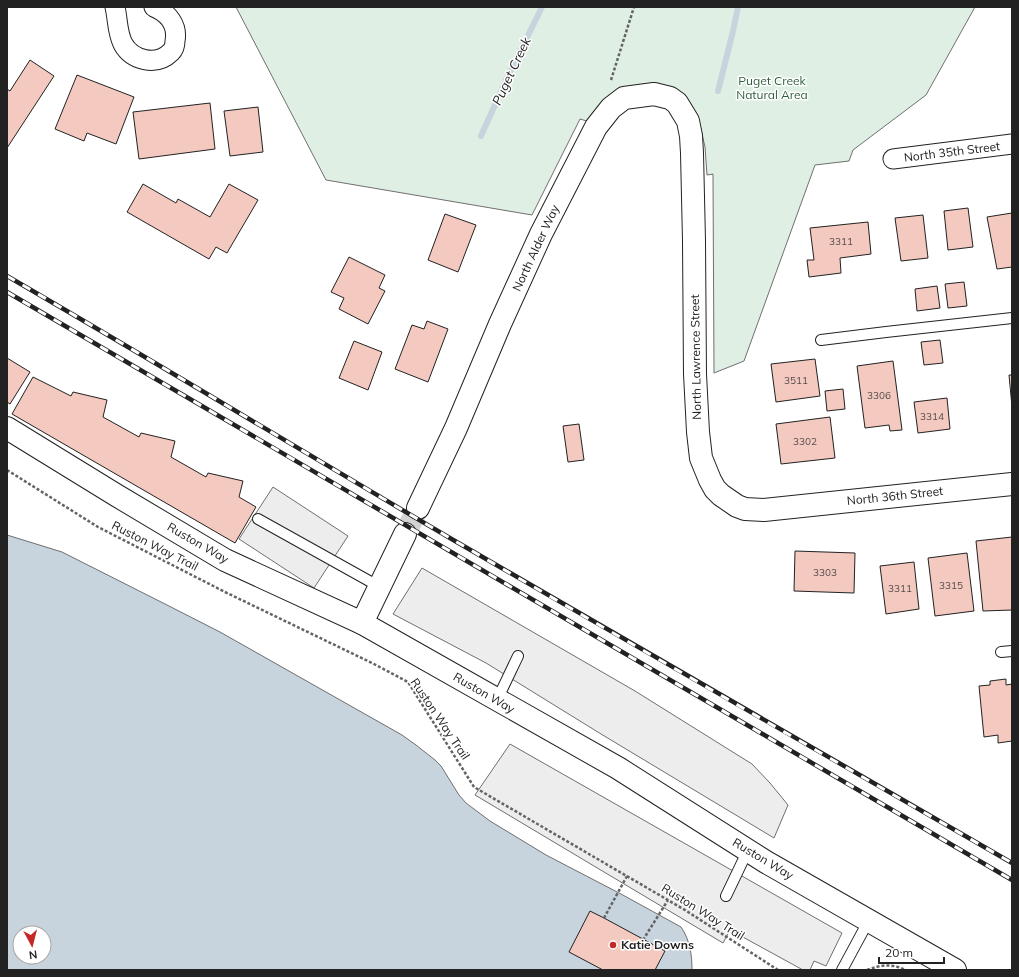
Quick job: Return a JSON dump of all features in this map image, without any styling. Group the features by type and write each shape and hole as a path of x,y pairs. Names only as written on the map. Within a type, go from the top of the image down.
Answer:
{"street":[{"path":"124,7 115,7 119,33 124,45 132,54 149,60 162,58 171,52 176,38 174,26 169,17 161,10 154,7"},
{"name":"North Alder Way","path":"418,508 456,428 500,324 541,234 596,127 611,108 624,98 654,94 670,98 677,103 688,121 692,153"},
{"name":"North 35th Street","path":"892,159 1012,144"},
{"name":"North Lawrence Street","path":"692,153 695,374 698,432 702,458 706,472 721,496 745,509 778,509"},
{"name":"Ruston Way","path":"7,428 225,560 362,623 618,768 766,862 955,970"},
{"name":"North 36th Street","path":"778,509 1012,484"},
{"path":"362,623 405,534"}],"lane":[{"path":"821,340 1012,318"},
{"path":"258,519 380,587"},
{"path":"1001,652 1012,651"},
{"path":"497,700 518,656"},
{"path":"726,896 748,850"},
{"path":"842,970 869,920"}],"path":[{"path":"611,108 611,78 634,7"},
{"name":"Ruston Way Trail","path":"7,470 98,527 225,592 408,682 474,787 685,910 778,970"},
{"path":"604,918 627,876"},
{"path":"643,940 668,900"},
{"path":"867,970 878,966 898,966 905,970"}],"green space":[{"name":"Puget Creek Natural Area","path":"236,7 975,7 926,95 853,150 849,161 815,165 744,361 714,373 713,174 707,175 705,147 700,125 664,85 644,84 633,86 590,122 580,119 532,215 326,180"}],"shaded area":[{"path":"273,487 348,536 314,588 239,539"},
{"path":"7,535 62,552 167,605 220,632 402,735 435,760 441,766 459,795 466,803 490,821 546,855 681,927 687,937 690,948 692,970 7,970"},
{"path":"422,568 635,691 752,764 788,805 774,838 486,663 393,614"},
{"path":"510,744 842,933 826,966 814,961 810,970 803,970 730,930 723,943 475,795"}],"building":[{"path":"30,60 54,76 7,148 7,89 10,91"},
{"path":"77,75 134,97 116,144 87,133 84,141 55,129"},
{"path":"210,103 215,149 139,159 133,112"},
{"path":"258,107 263,152 230,156 224,111"},
{"path":"143,184 176,203 178,199 210,217 229,184 258,200 227,253 216,247 209,259 127,212"},
{"path":"968,208 973,247 948,250 944,211"},
{"path":"1012,213 1012,267 997,269 987,217"},
{"path":"445,214 476,225 458,272 428,260"},
{"path":"923,215 928,258 901,261 895,218"},
{"path":"868,222 871,254 840,258 841,273 809,277 807,260 814,260 810,228"},
{"path":"349,257 385,275 379,288 385,291 368,324 339,309 344,298 331,292"},
{"path":"964,282 967,306 948,308 945,284"},
{"path":"937,286 940,308 917,311 915,289"},
{"path":"427,321 448,329 428,382 395,369 412,325 424,329"},
{"path":"940,340 943,363 924,365 921,342"},
{"path":"354,341 382,352 368,390 339,378"},
{"path":"7,358 30,372 10,404 7,402"},
{"path":"815,359 820,396 776,402 771,364"},
{"path":"893,361 902,430 890,431 889,425 865,428 857,366"},
{"path":"1009,375 1012,375 1012,407"},
{"path":"33,377 71,396 73,392 107,400 103,417 139,437 141,433 175,441 171,457 206,477 208,473 243,481 239,497 256,507 235,543 12,414"},
{"path":"843,389 845,409 827,411 825,391"},
{"path":"947,398 950,429 918,433 914,402"},
{"path":"830,417 835,458 781,464 776,424"},
{"path":"579,424 584,460 568,462 563,426"},
{"path":"1012,537 1012,610 983,611 976,541"},
{"path":"795,551 855,553 854,593 794,591"},
{"path":"967,553 974,611 935,616 928,558"},
{"path":"914,562 919,609 886,614 880,566"},
{"path":"1006,679 1006,685 1012,684 1012,741 998,743 998,735 984,737 979,686 990,685 990,681"},
{"name":"Katie Downs","path":"590,911 665,951 655,970 603,970 569,952"}],"waterway":[{"name":"Puget Creek","path":"481,136 507,78 542,7"},
{"path":"718,91 738,7"}],"tunnel":[{"path":"405,534 418,508"}],"railway":[{"path":"7,276 455,541 1012,863"},
{"path":"7,292 1012,880"}],"place":[{"name":"Katie Downs","path":"613,945"}]}
